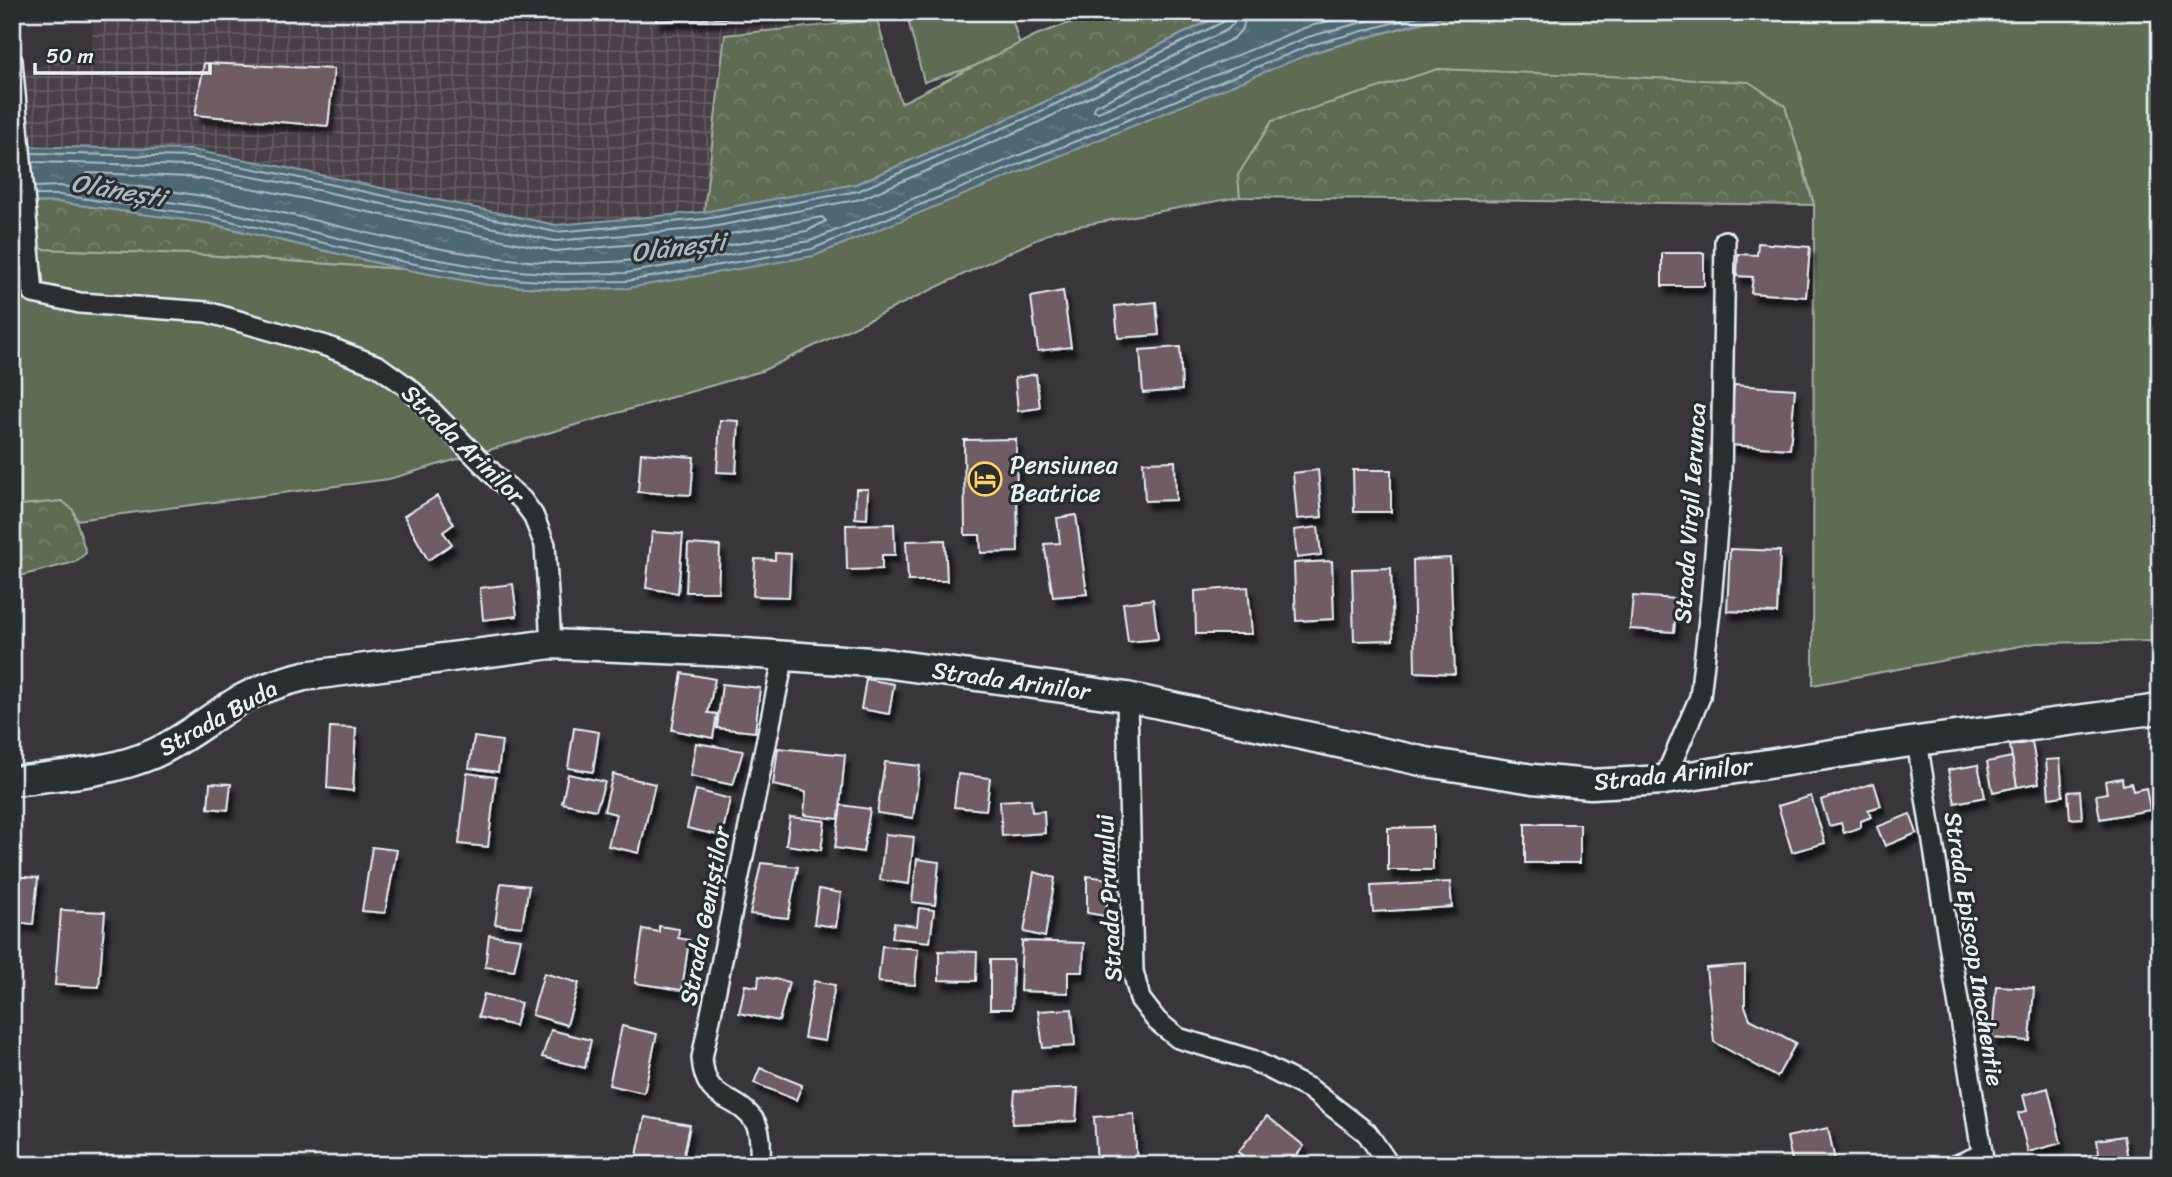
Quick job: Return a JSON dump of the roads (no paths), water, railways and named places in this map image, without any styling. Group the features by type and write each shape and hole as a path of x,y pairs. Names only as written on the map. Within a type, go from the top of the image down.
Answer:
{"street":[{"name":"Strada Arinilor","path":"12,61 33,293 80,303 207,312 326,346 378,366 410,389 498,479 523,500 533,515 545,545 551,644 785,655 884,663 1127,696 1426,762 1591,785 1664,780 1917,741 2160,709"},
{"name":"Strada Virgil Ierunca","path":"1664,780 1700,697 1711,601 1721,481 1725,241"},
{"name":"Strada Buda","path":"12,781 103,770 132,762 177,742 238,701 271,685 303,676 551,644"},
{"name":"Strada Geniștilor","path":"760,1165 760,1142 755,1123 742,1109 709,1087 703,1075 702,1058 785,655"},
{"name":"Strada Prunului","path":"1127,696 1133,971 1140,999 1157,1021 1178,1038 1252,1060 1310,1089 1367,1133 1389,1165"},
{"name":"Strada Episcop Inochentie","path":"1917,741 1983,1160"},
{"path":"1957,1165 1983,1160"}],"water":[{"name":"Olănești","path":"1227,12 1459,12 1314,52 814,256 628,288 561,289 489,285 403,269 207,223 58,202 12,203 12,146 192,150 556,225 704,212 856,184 1028,110"}],"place":[{"name":"Pensiunea Beatrice","path":"985,479"}]}
